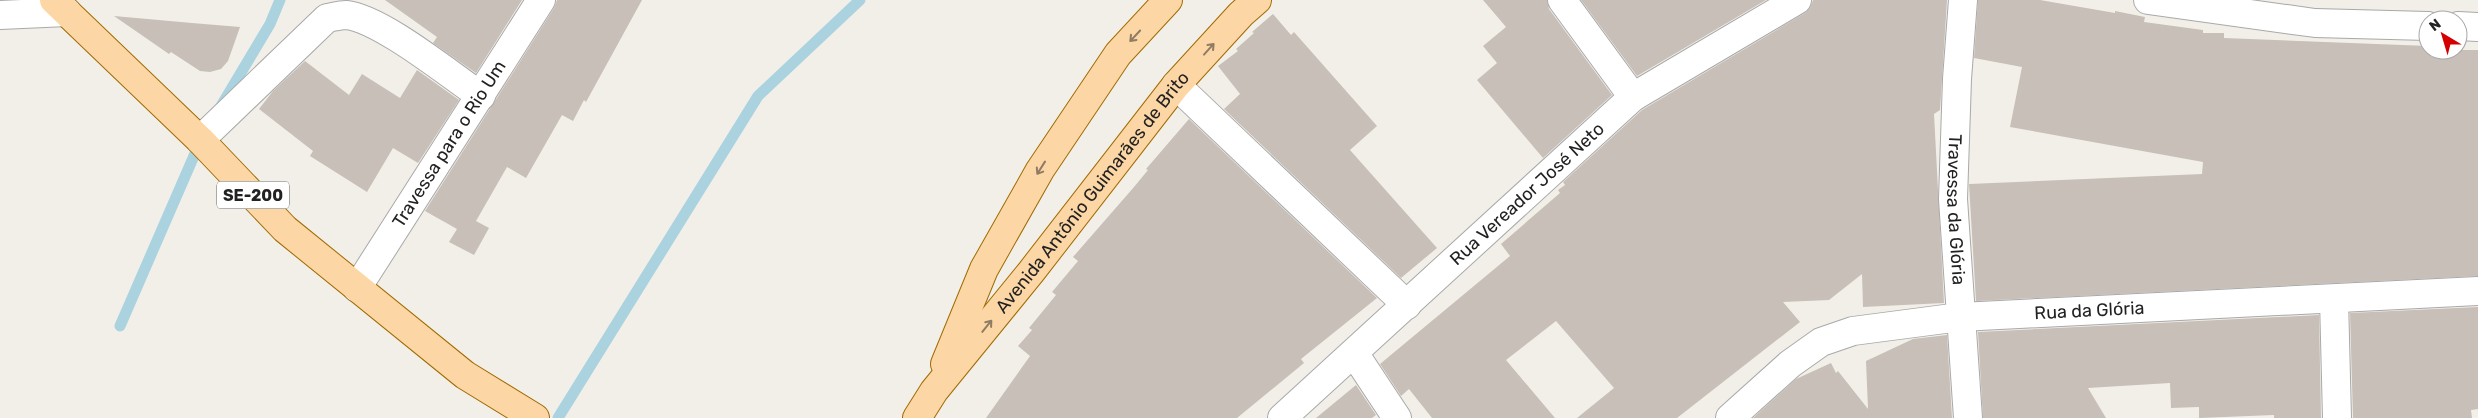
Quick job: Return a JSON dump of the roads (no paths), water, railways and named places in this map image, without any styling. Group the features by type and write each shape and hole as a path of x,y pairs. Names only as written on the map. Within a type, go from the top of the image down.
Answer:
{"main road":[{"name":"Avenida Antônio Guimarães de Brito","path":"934,391 984,269 1040,170 1118,54 1168,0"},
{"name":"Avenida Antônio Guimarães de Brito","path":"917,418 934,391 1038,264 1176,85 1241,14 1257,0"},
{"name":"SE-200","path":"60,6 200,140 285,229 465,375 535,418"}],"street":[{"name":"Travessa para o Rio Um","path":"357,288 541,0"},
{"path":"1562,0 1633,97"},
{"name":"Rua Vereador José Neto","path":"1282,418 1633,97 1797,0"},
{"name":"Travessa da Glória","path":"1963,0 1957,79 1953,199 1968,418"},
{"path":"2148,0 2315,22 2418,26"},
{"path":"0,15 60,6"},
{"path":"200,140 327,18 346,15 364,20 386,30 481,96"},
{"path":"1176,85 1407,305"},
{"name":"Rua da Glória","path":"1730,418 1790,364 1821,342 1853,331 1960,317 2478,290"},
{"path":"2334,299 2337,418"},
{"path":"1354,353 1397,418"}],"waterway":[{"path":"221,106 270,24 280,0"},
{"path":"558,418 758,96 860,0"},
{"path":"120,326 200,142"}]}
